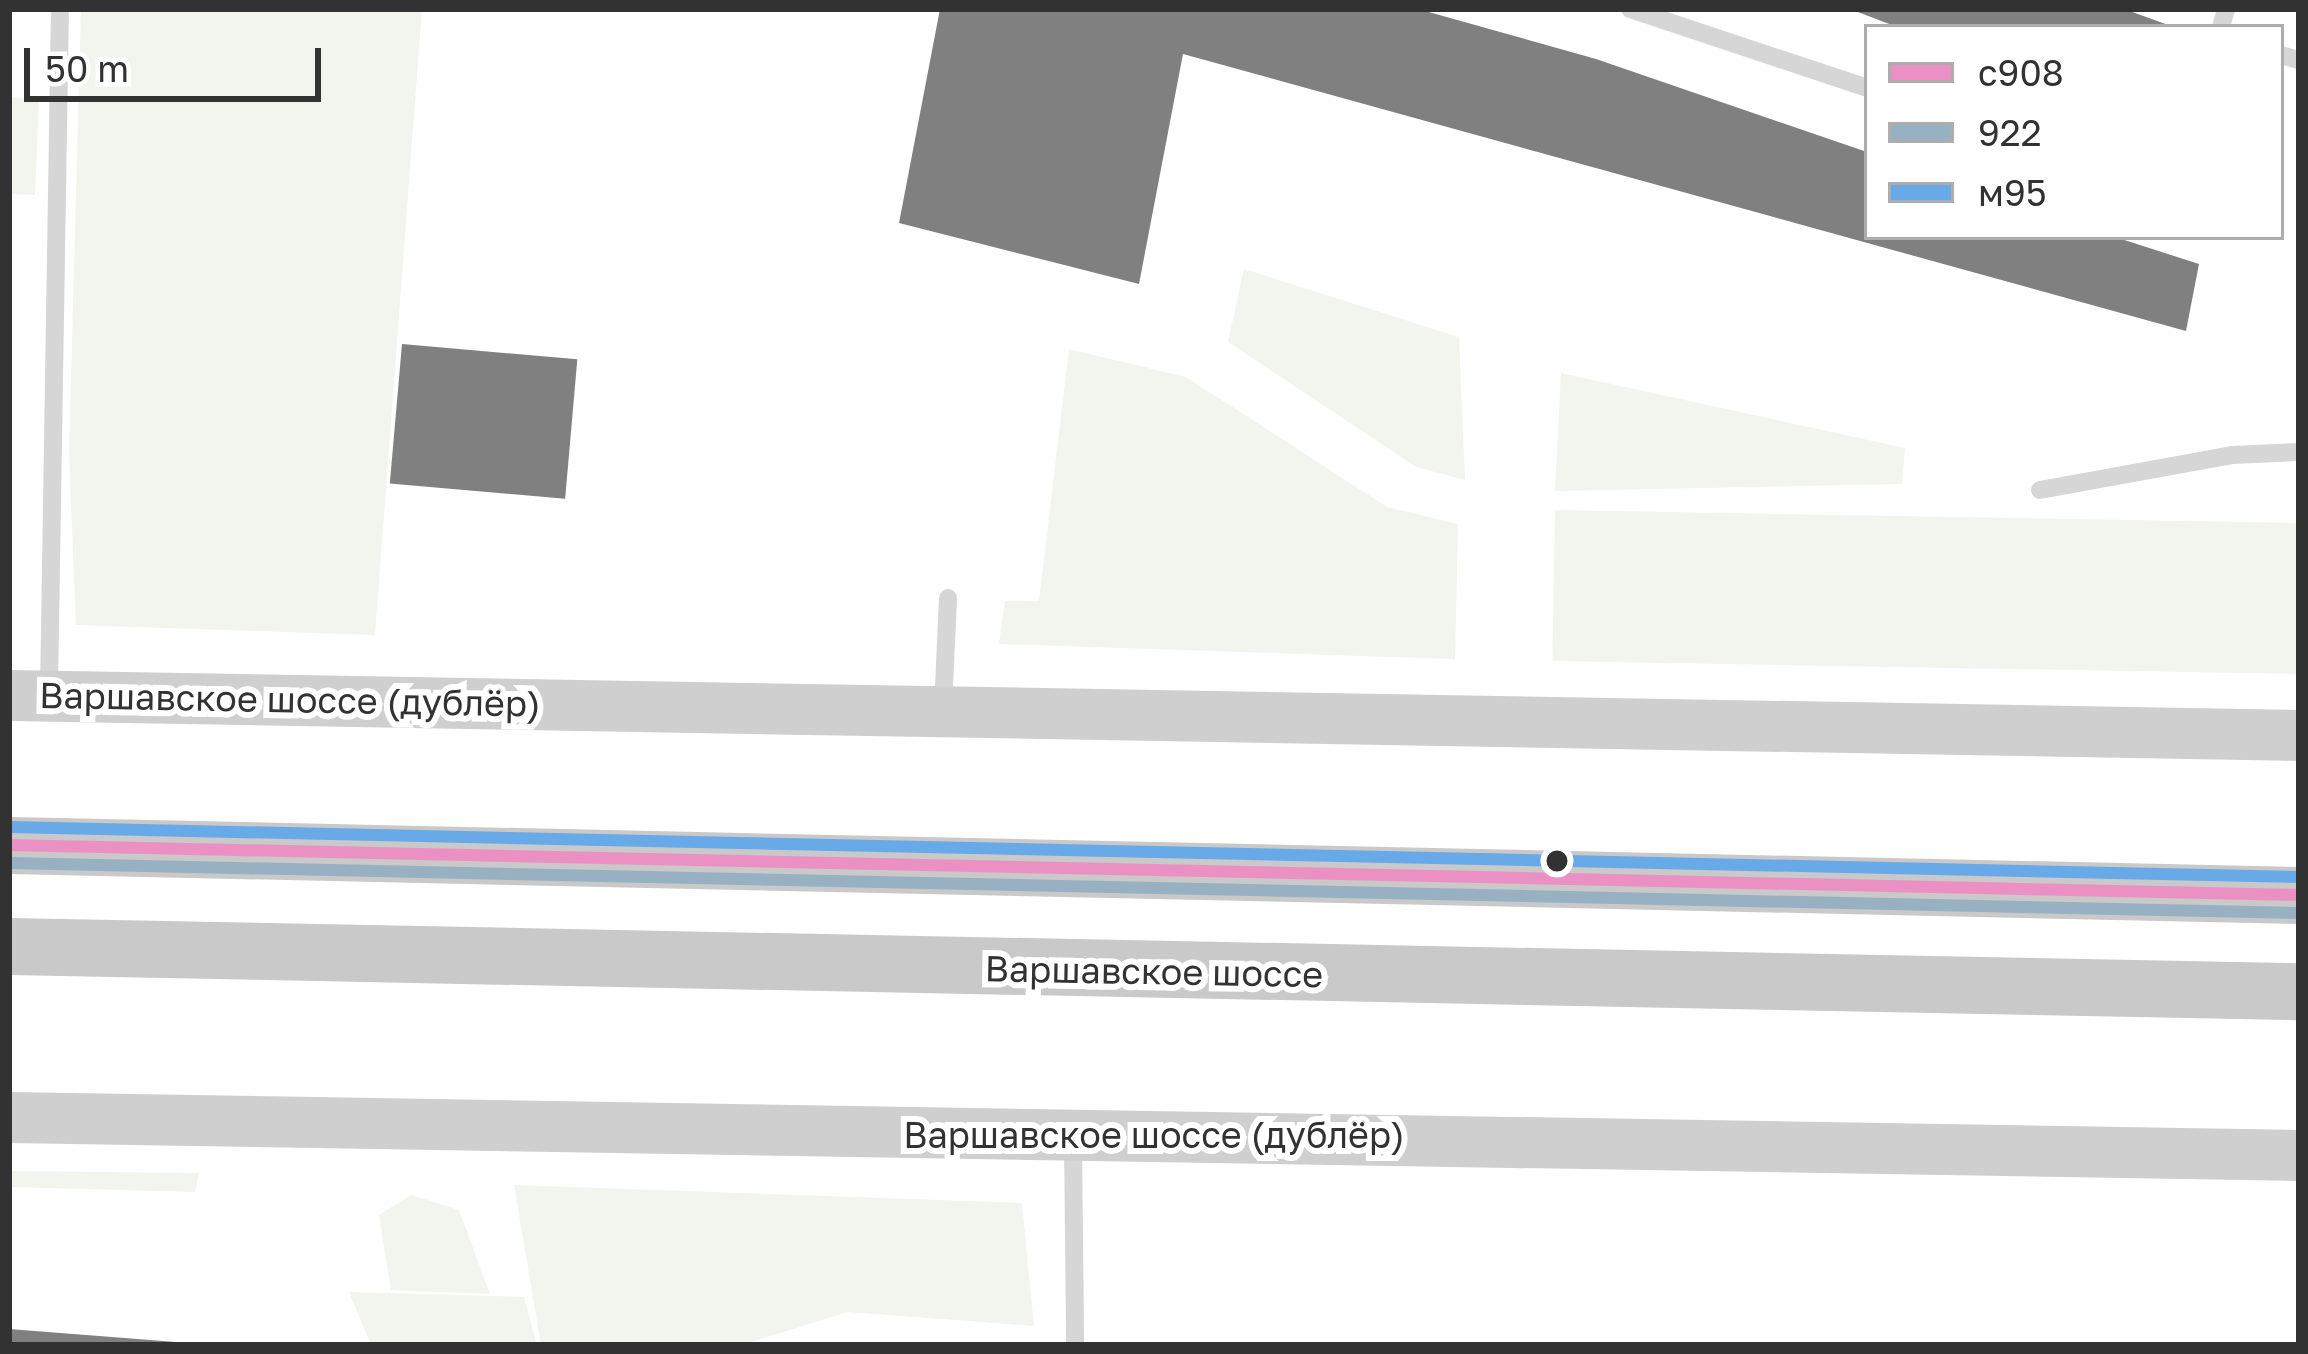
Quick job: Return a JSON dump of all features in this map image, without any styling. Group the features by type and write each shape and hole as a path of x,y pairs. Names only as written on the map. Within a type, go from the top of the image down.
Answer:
{"main road":[{"name":"Варшавское шоссе (дублёр)","path":"29,696 2299,734"},
{"path":"9,845 2290,891"},
{"name":"Варшавское шоссе","path":"9,946 2299,991"},
{"name":"Варшавское шоссе (дублёр)","path":"9,1117 1073,1140 1409,1135 2299,1155"}],"lane":[{"path":"29,696 61,9"},
{"path":"1630,9 1864,87"},
{"path":"2040,490 2232,455 2299,452"},
{"path":"943,709 948,598"},
{"path":"1073,1140 1075,1345"}],"shaded area":[{"path":"81,9 422,9 375,635 76,625 69,454"},
{"path":"9,97 39,99 35,195 9,194"},
{"path":"1244,269 1459,337 1465,480 1416,467 1228,342"},
{"path":"1069,349 1186,377 1387,507 1458,524 1455,659 999,644 1005,601 1039,601"},
{"path":"1561,373 1905,448 1902,484 1555,491"},
{"path":"1555,510 2299,523 2296,674 1552,661"},
{"path":"9,1171 199,1173 195,1192 9,1187"},
{"path":"514,1185 1022,1203 1034,1326 848,1312 741,1345 541,1345"},
{"path":"411,1195 459,1210 490,1294 391,1290 379,1215"},
{"path":"349,1292 524,1297 537,1345 371,1345"}],"building":[{"path":"940,9 1418,9 1596,59 1864,151 1864,240 2124,240 2199,264 2186,331 1183,54 1139,284 899,223"},
{"path":"1850,9 2124,9 2165,24 1889,24"},
{"path":"402,344 577,359 565,499 390,483"},
{"path":"9,1329 176,1342 176,1345 9,1345"}],"transit line":[{"name":"м95","path":"9,827 2299,877"},
{"name":"с908","path":"9,845 2299,895"},
{"name":"922","path":"9,863 2299,913"}]}
